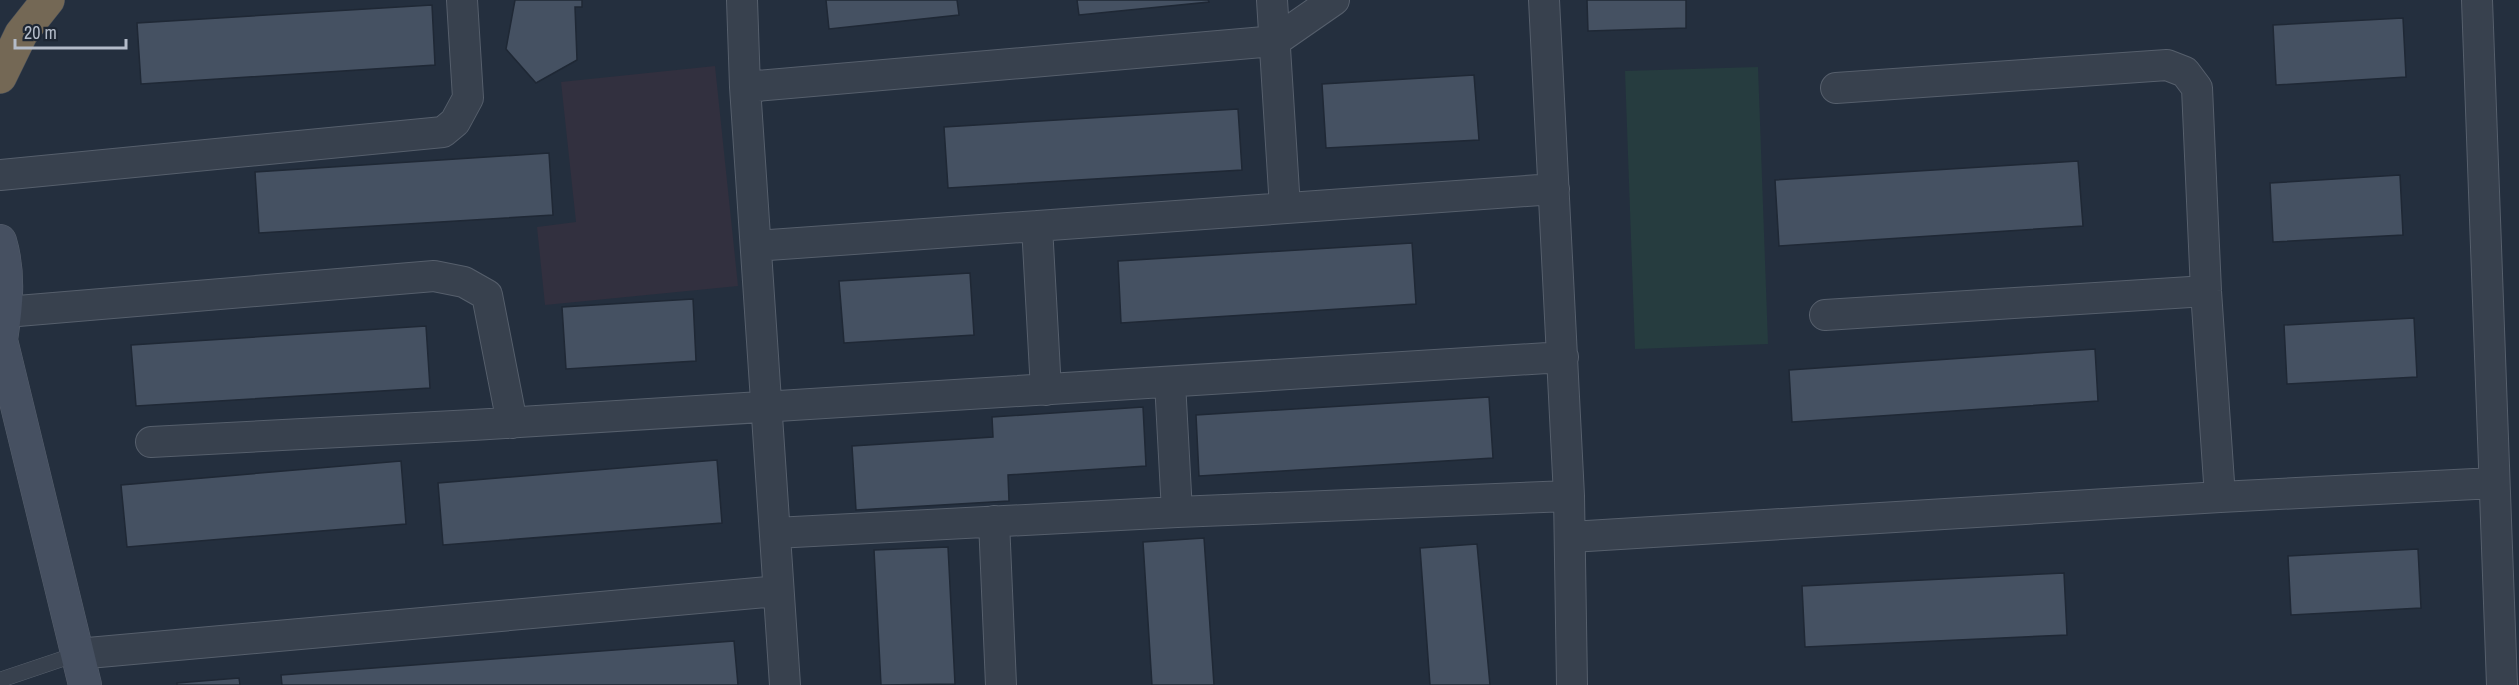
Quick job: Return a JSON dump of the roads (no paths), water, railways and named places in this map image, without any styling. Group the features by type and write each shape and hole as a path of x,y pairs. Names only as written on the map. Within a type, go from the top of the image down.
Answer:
{"highway":[{"path":"0,77 21,34 48,0"}],"street":[{"path":"0,175 442,132 455,122 468,98 462,0"},
{"path":"742,0 745,87 785,685"},
{"path":"1272,0 1285,208"},
{"path":"745,87 1275,41 1334,0"},
{"path":"1544,0 1571,537 1572,685"},
{"path":"2477,0 2502,685"},
{"path":"1836,88 2167,65 2186,72 2197,88 2206,291 2220,497"},
{"path":"756,246 1554,189"},
{"path":"1037,226 1046,390"},
{"path":"0,241 7,283 2,330 81,670 778,591"},
{"path":"2,330 434,276 464,282 488,295 512,423"},
{"path":"1825,315 2206,291"},
{"path":"151,442 512,423 1563,357"},
{"path":"1170,381 1177,512"},
{"path":"1571,537 2220,497 2494,483"},
{"path":"775,533 1177,512 1569,496"},
{"path":"994,521 1002,685"}],"lane":[{"path":"0,680 81,670"}]}
